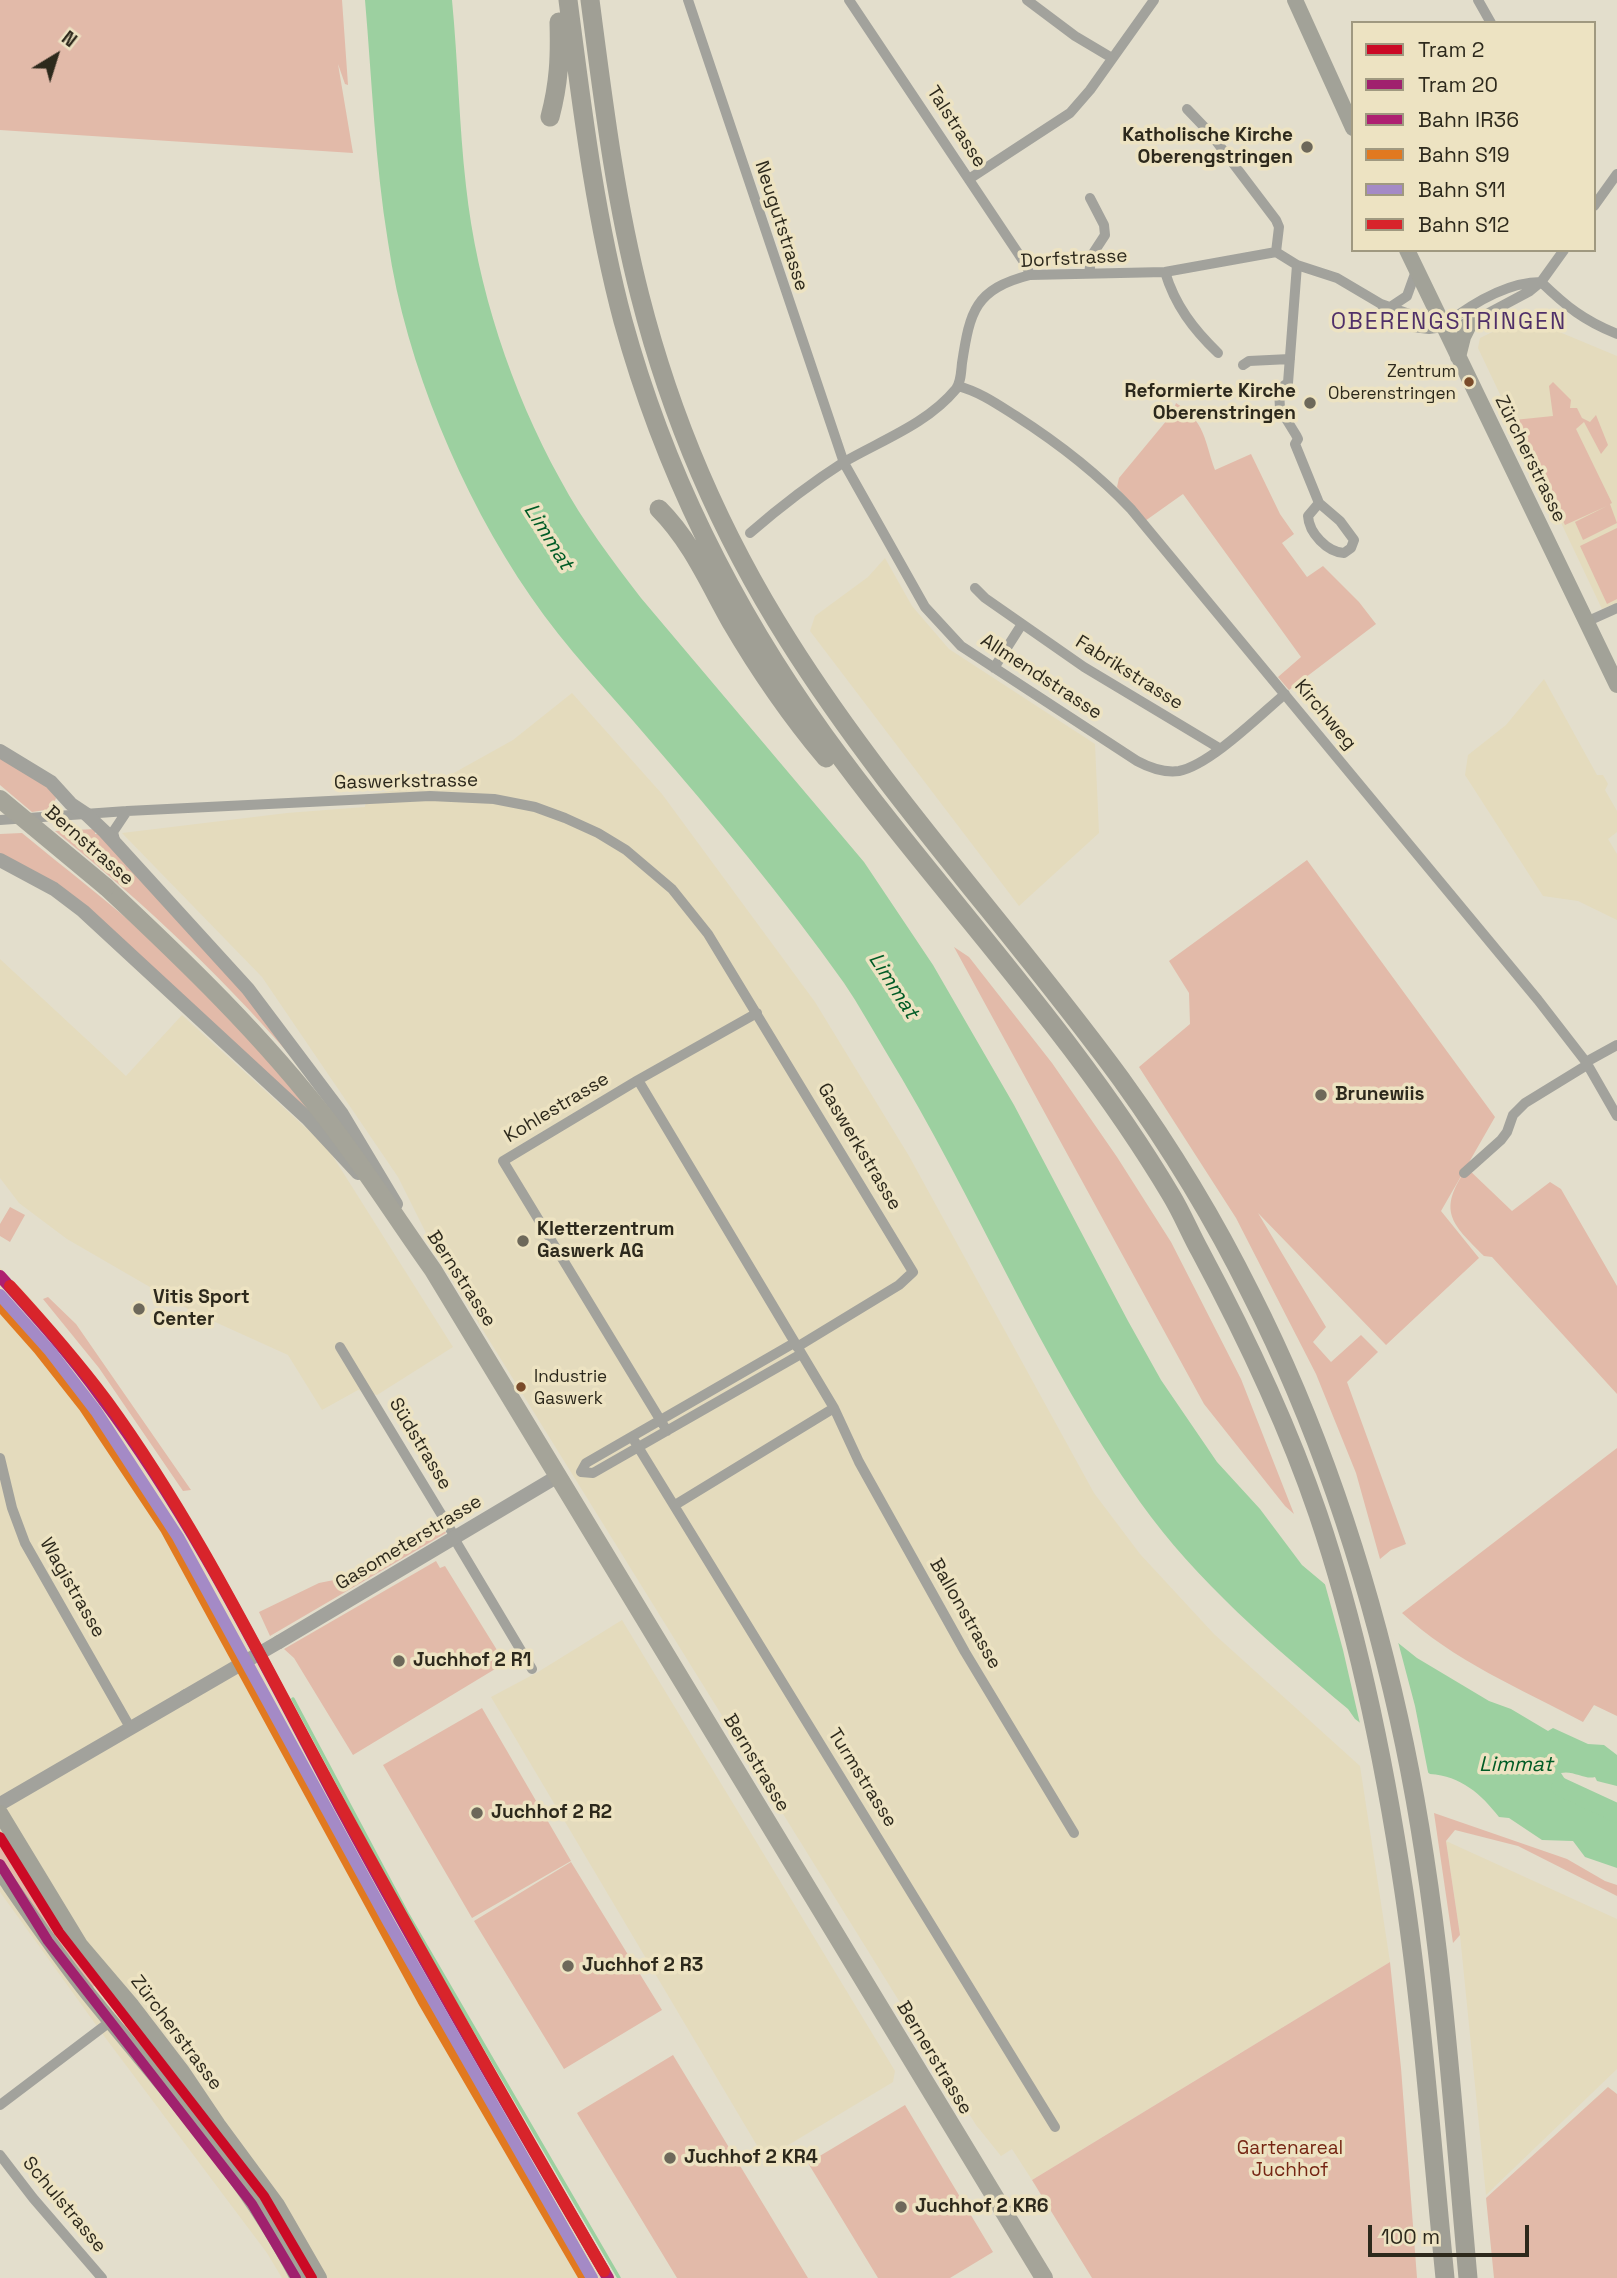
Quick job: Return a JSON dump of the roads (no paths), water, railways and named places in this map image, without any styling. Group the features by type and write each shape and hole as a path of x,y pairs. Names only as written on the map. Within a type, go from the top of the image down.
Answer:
{"highway":[{"path":"550,117 561,62 559,0"},
{"path":"568,0 596,198 623,320 654,419 696,520 738,602 821,731 1085,1067 1173,1198 1260,1369 1318,1514 1349,1619 1384,1780 1404,1890 1418,2000 1445,2278"},
{"path":"590,0 612,159 640,299 665,381 695,463 731,541 787,639 856,740 1099,1049 1174,1157 1240,1273 1288,1370 1310,1423 1352,1541 1374,1614 1400,1724 1418,1820 1432,1908 1468,2278"},
{"path":"659,509 682,535 732,624 795,719 994,951"}],"main road":[{"path":"1295,0 1351,124"},
{"name":"Zürcherstrasse","path":"1408,252 1617,685"},
{"path":"1458,357 1470,323"},
{"name":"Bernstrasse","path":"0,799 106,887 183,960 268,1049 365,1170 433,1270 789,1858"},
{"name":"Zürcherstrasse","path":"0,1813 80,1945 94,1965 132,2006 181,2070 278,2205 319,2278"},
{"name":"Bernerstrasse","path":"789,1858 1045,2278"},
{"path":"0,1871 71,1972 199,2130 253,2202 276,2236 298,2278"},
{"path":"111,2021 132,2006"}],"street":[{"name":"Neugutstrasse","path":"688,0 844,463"},
{"name":"Talstrasse","path":"849,0 1026,265 1030,275"},
{"path":"1027,0 1075,36 1112,58"},
{"path":"969,179 1070,113 1154,0"},
{"path":"1478,0 1490,21"},
{"path":"1186,108 1210,133 1276,220 1279,227 1276,252 1297,265 1338,278 1387,305 1443,326 1470,323 1530,291 1541,282 1563,252"},
{"path":"1596,203 1617,174"},
{"path":"1596,185 1603,194"},
{"path":"1089,273 1093,255 1105,235 1104,225 1090,198"},
{"name":"Dorfstrasse","path":"958,386 966,337 978,304 994,288 1012,280 1030,275 1165,272 1276,252"},
{"path":"1297,265 1288,383 1279,389 1280,409 1298,439 1294,444 1319,503 1340,522 1354,540 1351,548 1344,553 1334,552 1309,524 1308,516 1319,503"},
{"path":"1387,305 1406,296 1416,271"},
{"path":"1165,272 1186,319 1217,353"},
{"path":"1443,326 1464,310 1524,282 1541,282 1580,317 1617,334"},
{"path":"1243,365 1249,361 1290,359"},
{"path":"750,533 792,499 844,463 937,408 958,386"},
{"name":"Kirchweg","path":"958,386 977,391 1070,453 1109,485 1144,523 1524,983 1586,1063 1617,1116"},
{"name":"Allmendstrasse","path":"844,463 925,607 961,646 1148,767 1181,770 1204,760 1285,694"},
{"name":"Fabrikstrasse","path":"975,588 985,598 1100,677 1220,748"},
{"path":"1586,622 1617,608"},
{"path":"994,668 1022,624"},
{"path":"0,751 51,782 71,804 86,814 182,914 248,989 306,1064 375,1166 433,1270"},
{"name":"Gaswerkstrasse","path":"0,820 452,795 535,807 598,833 626,850 684,902 708,934 913,1272 900,1285 797,1348"},
{"path":"116,847 113,832 127,811"},
{"path":"0,860 54,889 83,911 307,1118 360,1175 407,1234"},
{"name":"Kohlestrasse","path":"667,1431 503,1161 757,1013"},
{"path":"1464,1173 1501,1140 1513,1115 1525,1103 1617,1045"},
{"name":"Ballonstrasse","path":"638,1080 834,1408 859,1462 970,1660 1074,1833"},
{"name":"Südstrasse","path":"340,1347 532,1669"},
{"path":"797,1348 667,1431 593,1473 581,1472 586,1463 797,1348"},
{"path":"675,1505 834,1408"},
{"name":"Turmstrasse","path":"632,1437 1055,2127"},
{"name":"Wagistrasse","path":"0,1458 12,1508 25,1542 131,1729"},
{"name":"Gasometerstrasse","path":"131,1729 558,1476"},
{"path":"0,1804 131,1729"},
{"path":"0,2105 111,2021"},
{"name":"Schulstrasse","path":"0,2155 33,2198 103,2278"}],"water":[{"name":"Limmat","path":"365,0 452,0 466,186 478,262 499,337 526,410 560,479 588,526 641,598 864,862 933,965 1014,1105 1161,1380 1217,1462 1260,1509 1302,1565 1417,1658 1489,1701 1511,1709 1548,1731 1553,1728 1588,1744 1604,1745 1617,1755 1617,1786 1597,1781 1595,1777 1561,1773 1585,1798 1617,1812 1617,1868 1585,1857 1573,1841 1542,1840 1509,1818 1499,1817 1485,1801 1461,1782 1430,1774 1355,1719 1348,1709 1237,1612 1162,1531 1104,1448 1071,1393 919,1108 844,983 748,858 572,651 531,597 481,515 459,471 431,405 408,336 392,266 384,212"}],"waterway":[{"path":"293,1699 408,1915 619,2278"},
{"name":"Limmat","path":"1561,1787 1617,1813"}],"railway":[{"path":"227,1625 288,1751"}],"tram line":[{"name":"2","path":"0,1837 59,1932 264,2196 312,2278"},
{"name":"20","path":"0,1864 48,1941 252,2204 296,2278"}],"rail line":[{"name":"IR36","path":"0,1276 90,1382 170,1498 231,1602 409,1932 608,2278"},
{"name":"S12","path":"10,1286 60,1342 107,1401 171,1497 201,1547 437,1979 604,2271"},
{"name":"S11","path":"0,1295 50,1351 96,1411 178,1537 388,1921 592,2278"},
{"name":"S19","path":"0,1305 84,1406 166,1529 423,2000 585,2278"}],"place":[{"name":"Katholische Kirche Oberengstringen","path":"1307,147"},
{"name":"Zentrum Oberenstringen","path":"1469,382"},
{"name":"Reformierte Kirche Oberenstringen","path":"1310,403"},
{"name":"Brunewiis","path":"1321,1095"},
{"name":"Kletterzentrum Gaswerk AG","path":"523,1241"},
{"name":"Vitis Sport Center","path":"139,1309"},
{"name":"Industrie Gaswerk","path":"521,1387"},
{"name":"Juchhof 2 R1","path":"399,1661"},
{"name":"Juchhof 2 R2","path":"477,1813"},
{"name":"Juchhof 2 R3","path":"568,1966"},
{"name":"Juchhof 2 KR4","path":"670,2158"},
{"name":"Juchhof 2 KR6","path":"901,2207"}],"district":[{"name":"OBERENGSTRINGEN","path":"1449,323"}],"park label":[{"name":"Gartenareal Juchhof","path":"1290,2160"}]}
